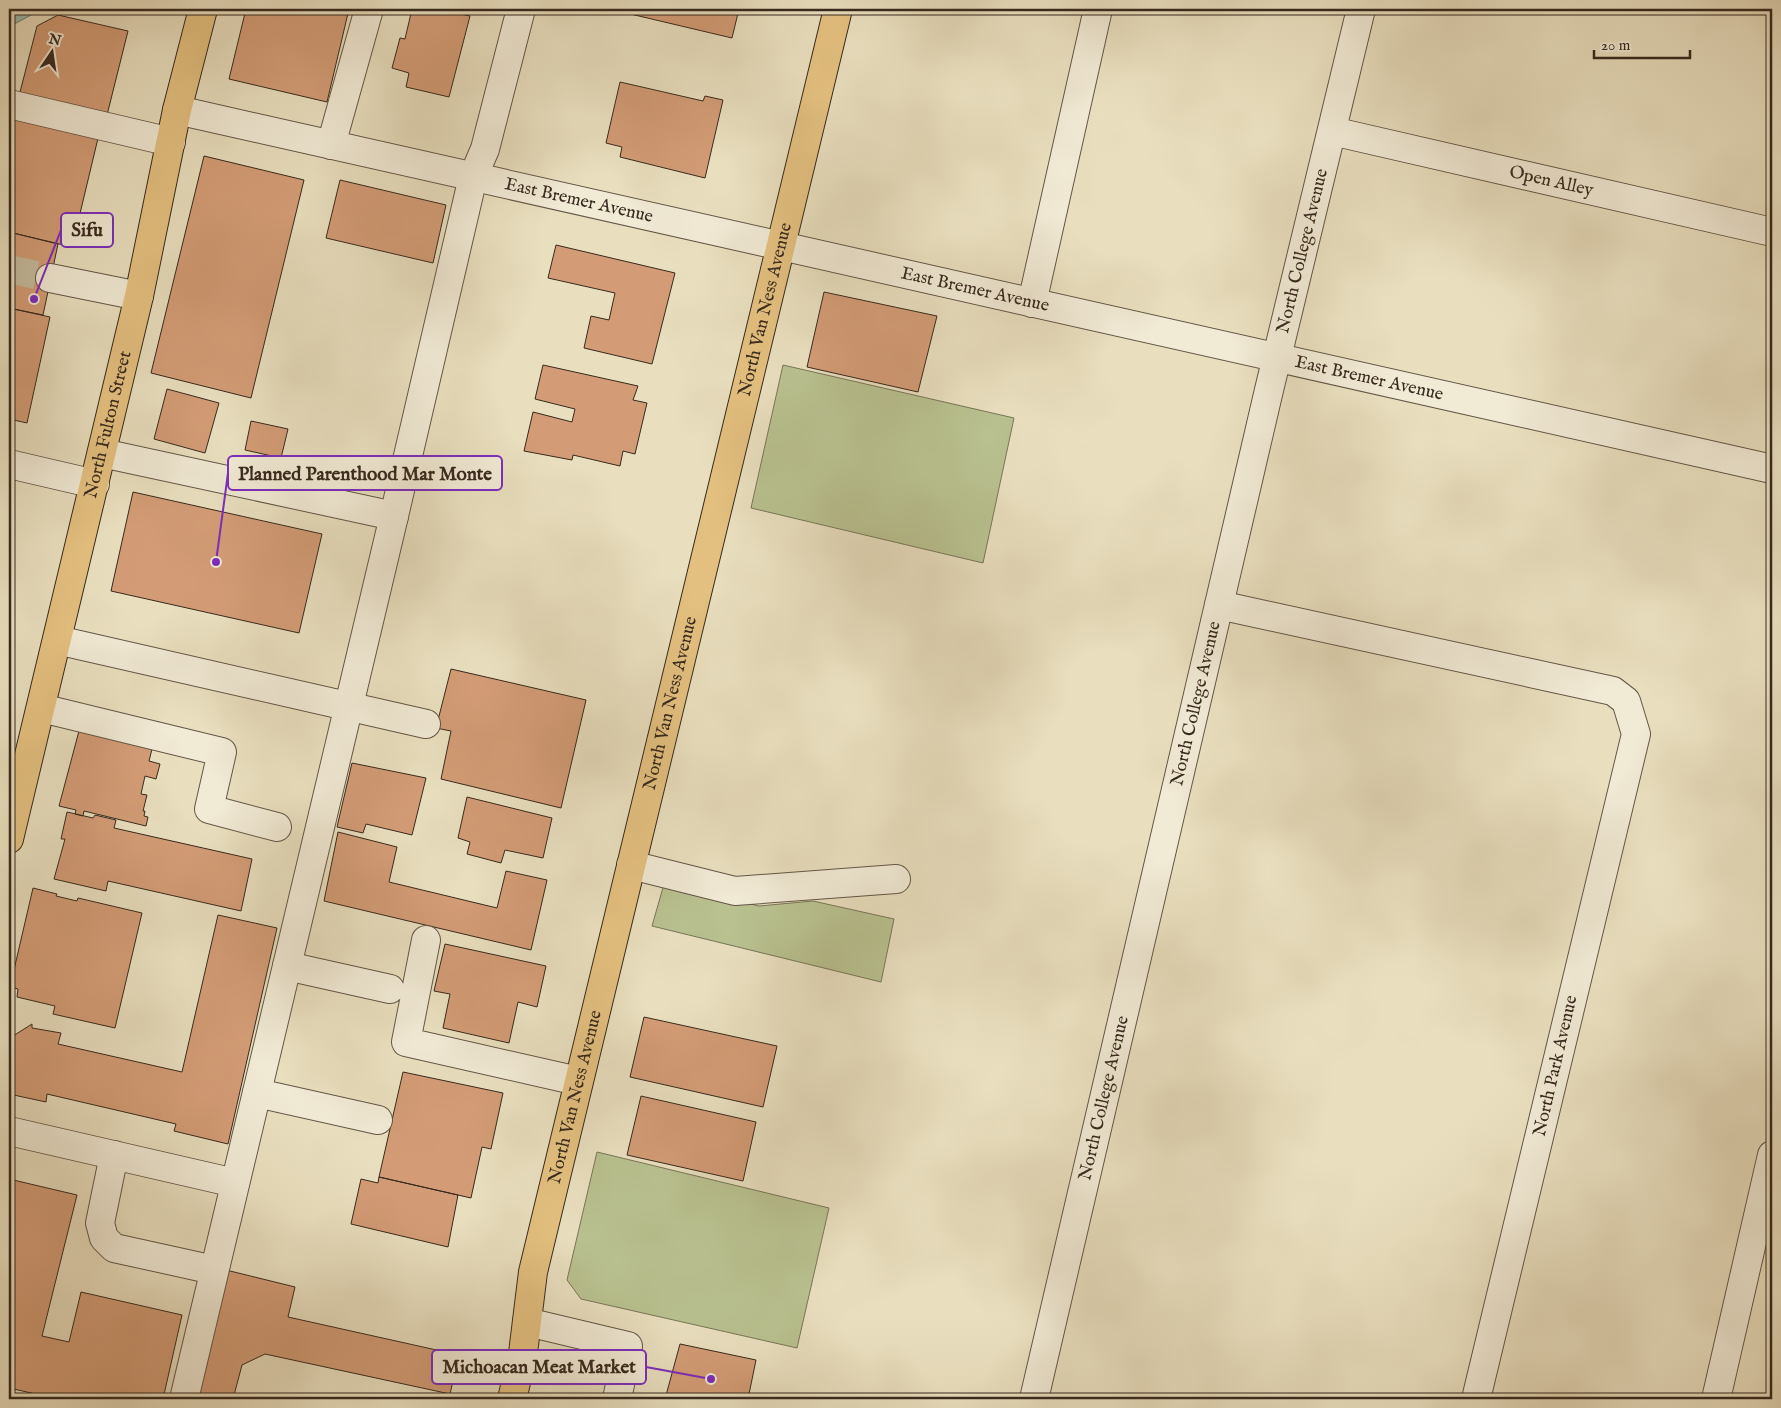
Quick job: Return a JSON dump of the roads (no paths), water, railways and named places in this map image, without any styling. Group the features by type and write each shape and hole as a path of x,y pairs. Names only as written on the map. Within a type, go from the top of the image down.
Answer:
{"main road":[{"name":"North Fulton Street","path":"9,839 139,296 177,110 203,9"},
{"name":"North Van Ness Avenue","path":"512,1399 523,1353 533,1272 838,9"}],"street":[{"path":"331,145 370,9"},
{"path":"184,1399 473,177 485,149 521,9"},
{"path":"1032,303 1098,9"},
{"name":"North College Avenue","path":"1034,1399 1277,358 1361,9"},
{"path":"9,104 171,142"},
{"name":"East Bremer Avenue","path":"177,110 1772,469"},
{"name":"Open Alley","path":"1332,131 1772,232"},
{"path":"50,278 139,296"},
{"path":"102,453 394,516"},
{"path":"9,464 94,484"},
{"name":"North Park Avenue","path":"1219,605 1613,691 1626,701 1636,734 1476,1399"},
{"path":"57,640 426,724"},
{"path":"41,708 222,752 209,809 277,827"},
{"path":"631,865 735,891 896,879"},
{"path":"426,940 406,1042 578,1081"},
{"path":"287,966 390,989"},
{"path":"257,1093 378,1120"},
{"path":"9,1130 235,1183"},
{"path":"114,1155 100,1223 104,1238 114,1248 214,1270"},
{"path":"1716,1399 1772,1155"},
{"path":"526,1322 628,1346 617,1399"}],"water":[{"path":"9,9 42,9 9,27"}],"tunnel":[{"path":"9,269 50,278"}],"place":[{"name":"Sifu","path":"34,299"},
{"name":"Planned Parenthood Mar Monte","path":"216,562"},
{"name":"Michoacan Meat Market","path":"711,1379"}]}
